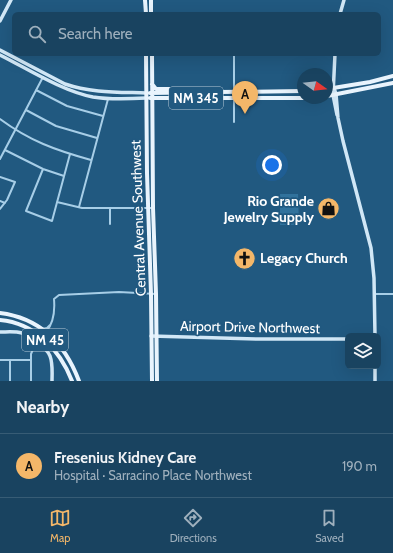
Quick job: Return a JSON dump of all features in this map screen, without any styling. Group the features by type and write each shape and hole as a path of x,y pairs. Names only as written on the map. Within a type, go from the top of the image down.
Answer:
{"main road":[{"path":"146,0 146,12"},
{"path":"151,0 151,12"},
{"name":"Central Avenue Southwest","path":"146,56 148,208 154,294"},
{"path":"152,56 154,294 152,381"},
{"path":"334,88 393,76"},
{"path":"335,95 393,83"},
{"path":"152,84 156,89 180,89 190,92"},
{"name":"NM 345","path":"146,93 297,92"},
{"name":"NM 345","path":"146,98 297,98"},
{"name":"NM 45","path":"0,313 25,319 46,332 55,340 67,355 79,381"},
{"name":"NM 45","path":"0,320 24,326 36,333 55,350 65,365 72,381"},
{"path":"36,333 41,334 46,332"},
{"path":"154,336 156,381"}],"street":[{"path":"0,21 11,0"},
{"path":"341,12 344,0"},
{"path":"0,50 73,87 111,92 146,93"},
{"path":"0,55 43,77 77,92 93,97 108,99 146,98"},
{"path":"234,56 234,122"},
{"path":"335,56 334,88 338,118"},
{"path":"334,76 336,82 344,87"},
{"path":"0,159 43,77"},
{"path":"36,90 67,106 103,116"},
{"path":"335,95 334,101 336,114 370,239 373,257 375,333"},
{"path":"78,207 108,99"},
{"path":"26,110 61,128 97,138"},
{"path":"0,119 15,130 47,147 91,160"},
{"path":"5,150 43,169 64,176"},
{"path":"43,169 26,211 52,221 70,154"},
{"path":"0,177 15,182 5,203 0,209"},
{"path":"0,201 5,203"},
{"path":"57,202 78,207 153,208"},
{"path":"110,208 110,224"},
{"path":"46,332 51,324 54,312 54,299 56,296 119,292 154,294"},
{"path":"374,294 393,294"},
{"path":"42,329 47,328 51,324"},
{"path":"0,332 20,333 37,341 50,356 52,364 52,381"},
{"name":"Airport Drive Northwest","path":"154,336 256,340 345,339"},
{"path":"30,381 31,350 37,341"},
{"path":"0,360 30,360"},
{"path":"10,360 10,381"},
{"path":"374,369 375,381"}],"shaded area":[{"path":"280,194 298,194 299,225 280,225"}],"place":[{"name":"Fresenius Kidney Care","path":"245,114"},
{"name":"Rio Grande Jewelry Supply","path":"329,209"},
{"name":"Legacy Church","path":"245,258"}]}
